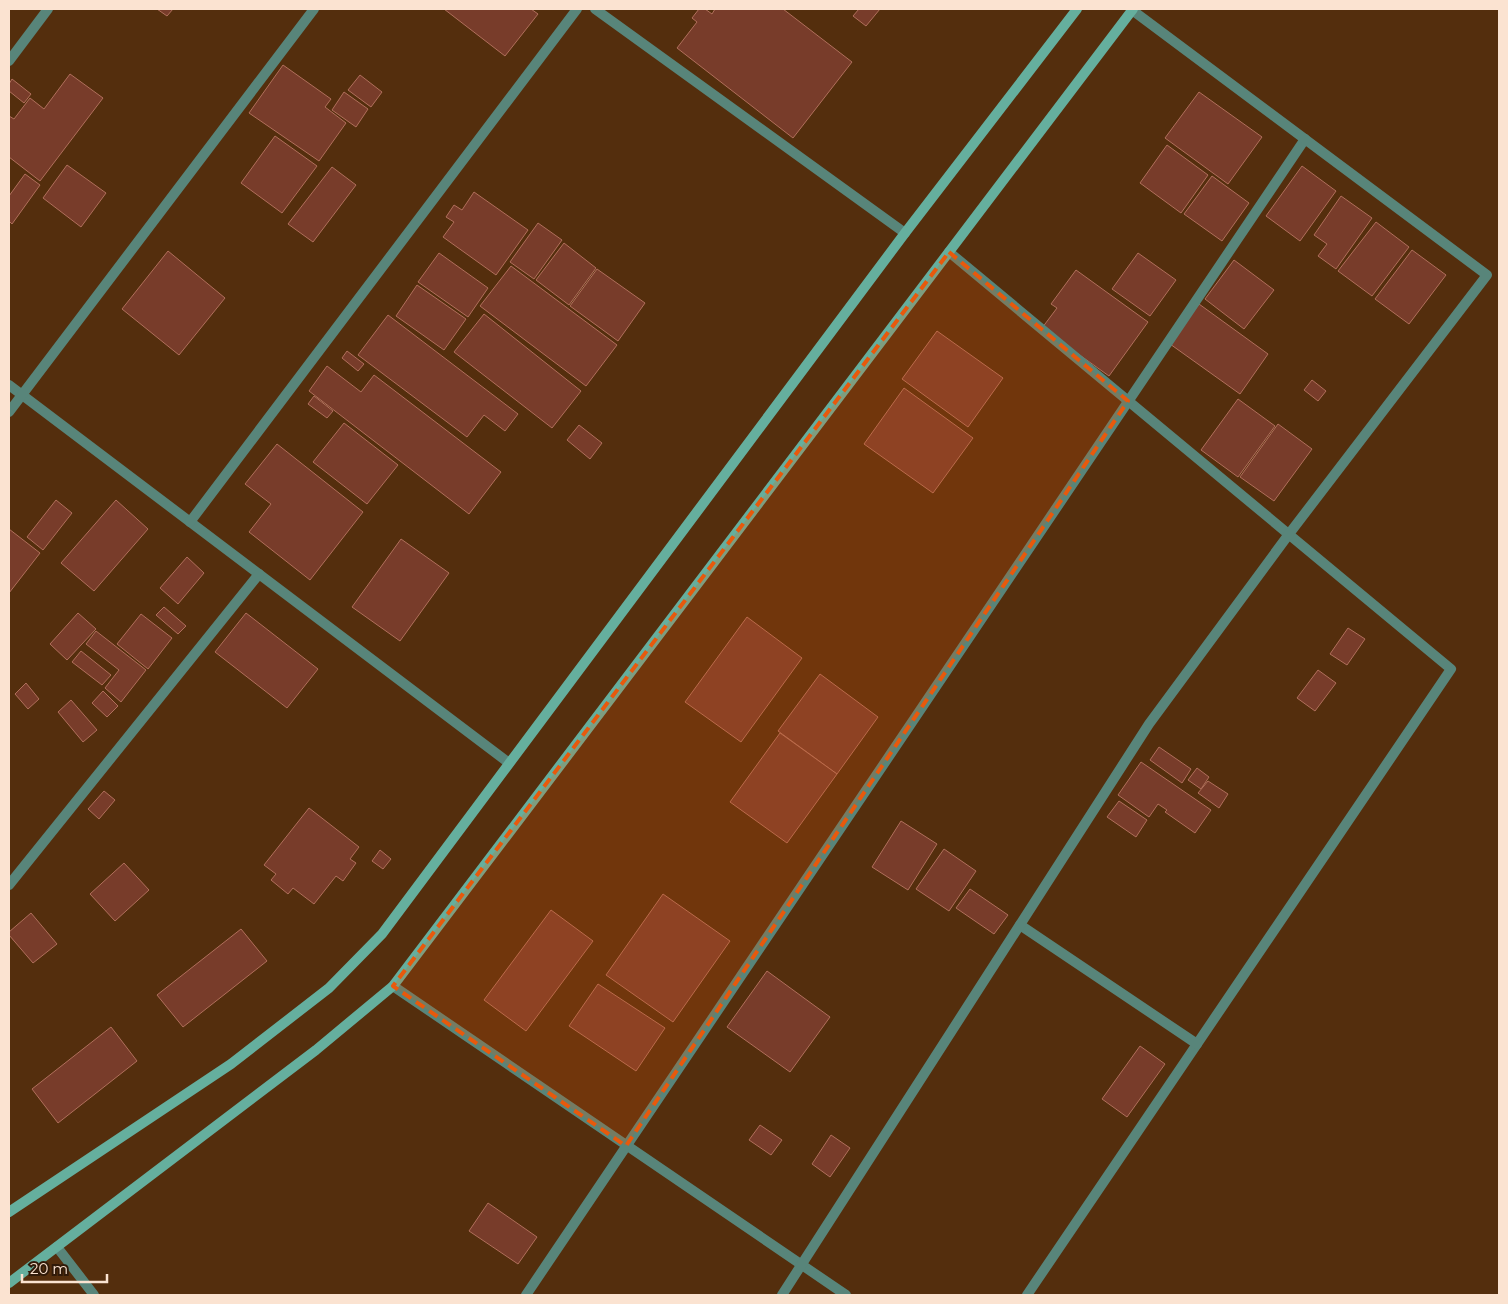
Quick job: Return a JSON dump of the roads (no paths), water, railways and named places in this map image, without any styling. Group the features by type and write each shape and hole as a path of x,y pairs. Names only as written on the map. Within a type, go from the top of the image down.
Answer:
{"street":[{"path":"9,61 48,9"},
{"path":"9,412 314,9"},
{"path":"190,522 577,9"},
{"path":"595,9 905,233"},
{"path":"9,1212 231,1064 329,988 382,934 905,233 1077,9"},
{"path":"9,1283 316,1050 393,986 1133,9 1487,275 1289,534 1149,724 782,1295"},
{"path":"526,1295 1305,138"},
{"path":"949,252 1451,669 1027,1295"},
{"path":"9,386 509,763"},
{"path":"9,885 259,574"},
{"path":"1020,925 1197,1044"},
{"path":"393,986 846,1295"},
{"path":"57,1247 94,1295"}]}
